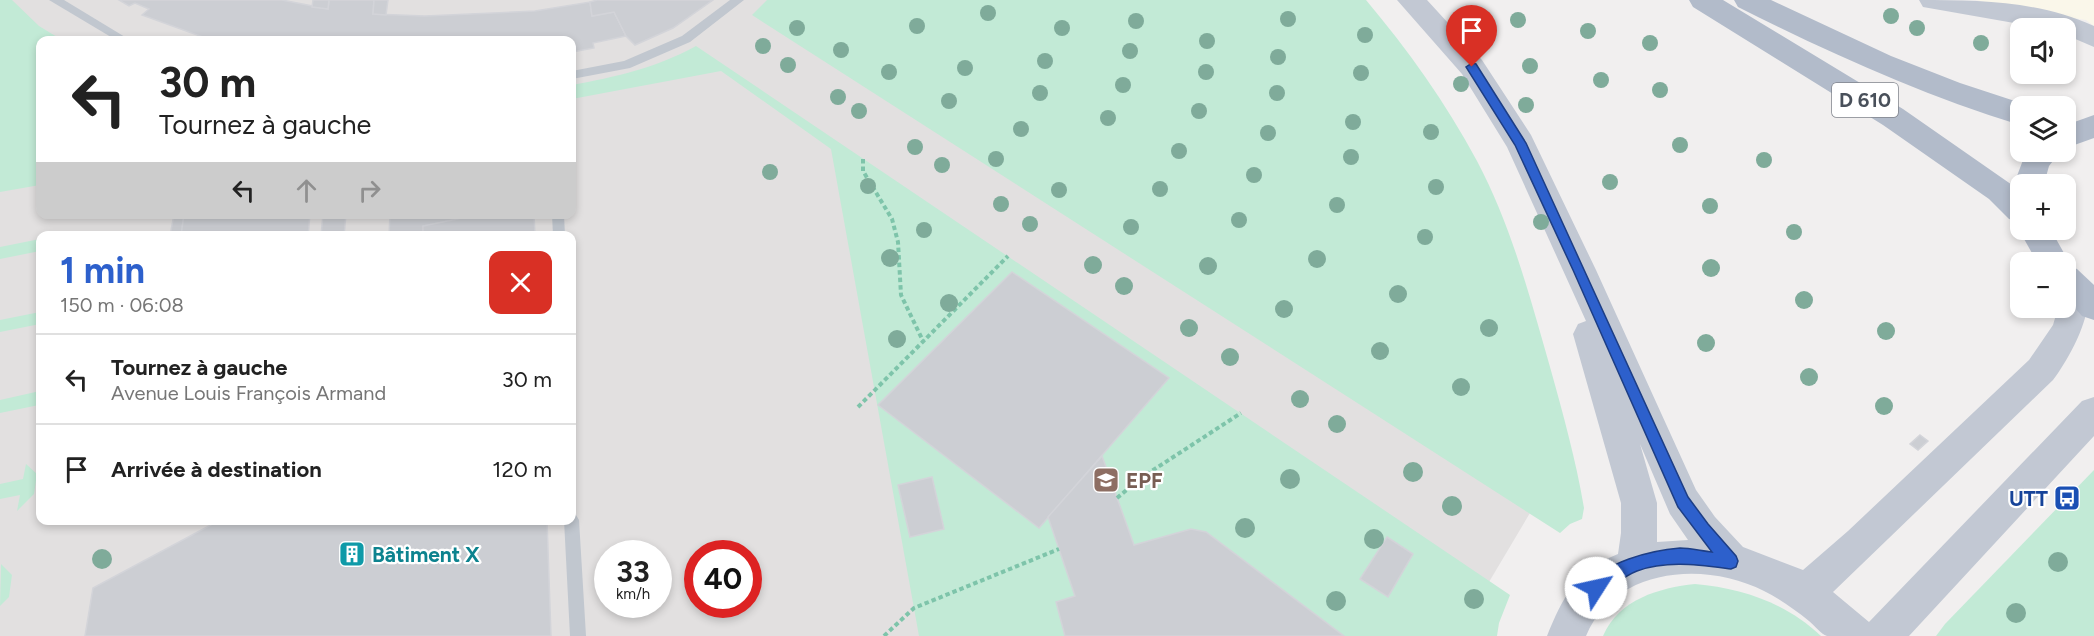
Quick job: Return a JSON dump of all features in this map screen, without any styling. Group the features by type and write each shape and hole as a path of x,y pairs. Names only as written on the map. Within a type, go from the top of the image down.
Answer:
{"main road":[{"name":"D 610","path":"1703,0 1893,117 2000,191 2010,200"},
{"name":"D 610","path":"1748,0 1804,29 1936,87 2010,111"}],"street":[{"path":"1411,0 1472,67 1520,143 1580,270 1683,502 1702,529 1731,561"},
{"path":"1927,0 1956,12 2010,25"},
{"path":"1934,0 1962,7 2057,22 2094,37"},
{"path":"2076,46 2094,60"},
{"path":"1560,231 1639,503 1640,533 1635,564"},
{"path":"1800,591 1816,583 1861,543 2041,370 2064,339 2075,314 2079,292"},
{"path":"1883,636 2094,412"},
{"path":"1566,636 1569,626 1585,599 1607,578 1635,564 1681,555 1731,561 1766,573 1800,591 1856,636"}],"lane":[{"path":"55,0 117,36"},
{"path":"576,74 626,65 686,39 738,0"},
{"path":"571,525 578,636"}],"path":[{"path":"863,159 863,171 892,219 898,242 901,295 923,341"},
{"path":"858,407 1008,256"},
{"path":"1117,498 1141,478 1241,413"},
{"path":"884,636 914,608 1059,549"}],"shaded area":[{"path":"0,0 1336,0 1549,481 1467,619 1468,636 0,636"},
{"path":"1976,0 2094,0 2094,26 2086,20 2020,10"}],"green space":[{"path":"0,0 12,0 39,26 55,36 36,36 36,186 0,192"},
{"path":"767,0 1366,0 1397,38 1452,118 1477,161 1500,210 1527,288 1550,367 1577,472 1584,508 1582,519 1570,524 1560,533 752,15"},
{"name":"EPF","path":"696,46 1510,595 1499,623 1497,636 919,636 831,149 721,71 576,98 576,84 635,71"},
{"path":"36,240 36,252 0,259 0,247"},
{"path":"36,313 36,325 0,332 0,320"},
{"path":"36,392 36,406 0,413 0,400"},
{"path":"26,464 36,473 34,494 17,511 20,495 0,499 0,484 23,479"},
{"path":"2094,470 2094,636 1936,636 1945,624"},
{"path":"1,564 12,575 9,597 0,606"},
{"path":"1695,584 1730,589 1762,599 1793,615 1821,636 1603,636 1610,623 1630,604 1654,592"}],"building":[{"path":"119,0 282,0 328,9 329,0 374,0 373,14 425,16 535,11 590,2 592,16 614,12 626,36 593,43 594,48 576,51 576,36 200,36 142,15 149,9 135,3 129,6"},
{"path":"313,0 329,0 328,9 312,7"},
{"path":"374,0 388,0 386,15 373,14"},
{"path":"597,0 713,0 673,28 635,45 626,36 614,12 592,16 590,2"},
{"path":"173,219 183,219 182,231 171,231"},
{"path":"183,219 310,219 308,231 182,231"},
{"path":"323,219 346,219 344,231 321,231"},
{"path":"390,219 457,219 423,226 423,231 389,231"},
{"path":"457,219 534,219 535,231 423,231 423,226"},
{"path":"1012,272 1169,378 1039,528 878,405"},
{"path":"1920,435 1928,441 1918,450 1910,444"},
{"path":"1102,456 1134,545 1191,529 1206,532 1344,636 1065,636 1056,602 1075,596 1048,517"},
{"path":"932,477 944,529 910,537 898,485"},
{"path":"2067,487 2075,493 2066,503 2058,497"},
{"name":"Bâtiment X","path":"211,525 547,525 551,636 85,636 93,588"},
{"path":"1387,537 1413,554 1388,597 1360,579"}],"place":[{"name":"EPF","path":"1106,480"},
{"name":"UTT","path":"2067,498"},
{"name":"Bâtiment X","path":"352,554"}],"route":[{"path":"1472,67 1520,143 1580,270 1683,502 1702,529 1731,561 1681,555 1635,564 1607,578 1596,588"}]}
